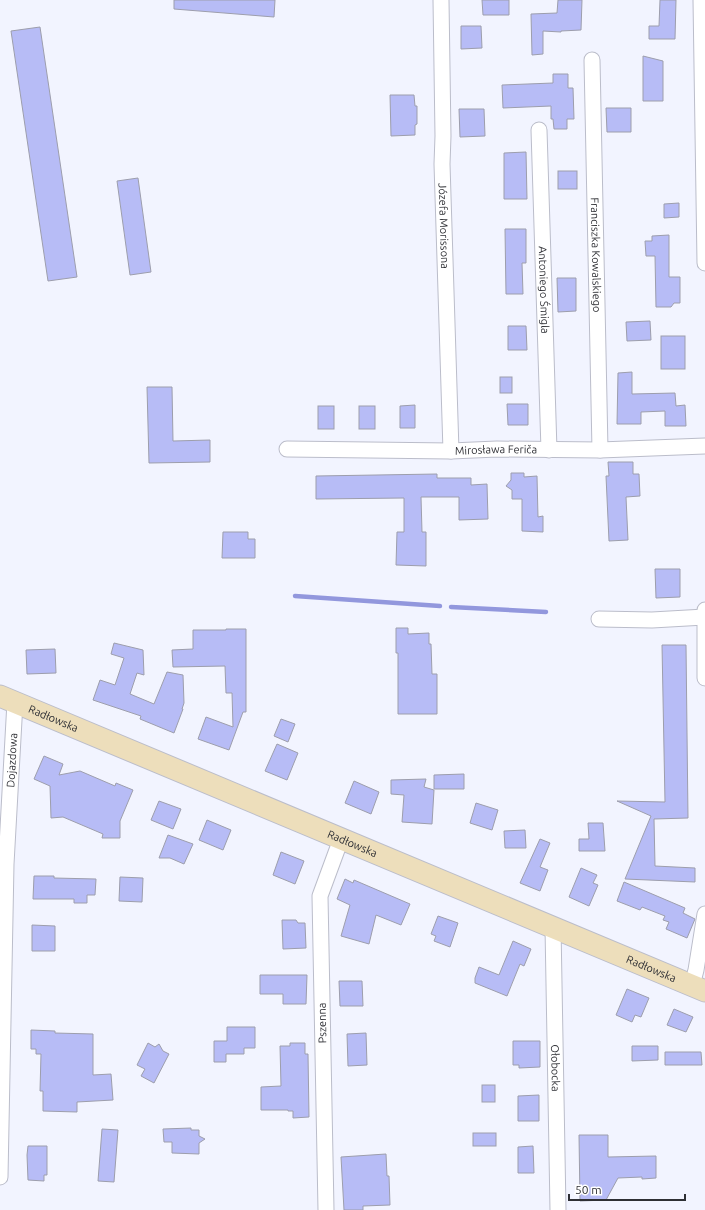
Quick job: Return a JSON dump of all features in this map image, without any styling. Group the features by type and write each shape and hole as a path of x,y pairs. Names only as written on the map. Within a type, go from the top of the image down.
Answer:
{"street":[{"name":"Józefa Morissona","path":"441,0 442,164 451,451"},
{"path":"701,0 705,263"},
{"name":"Franciszka Kowalskiego","path":"592,60 600,450"},
{"name":"Antoniego Śmigla","path":"539,130 549,450"},
{"name":"Mirosława Feriča","path":"287,449 451,451 497,449 600,450 705,446"},
{"path":"705,610 705,678"},
{"path":"598,619 652,620 705,617"},
{"name":"Radłowska","path":"8,699 699,988"},
{"name":"Dojazdowa","path":"0,1177 8,699"},
{"name":"Pszenna","path":"326,1210 320,896 341,839"},
{"path":"699,988 696,970 705,914"},
{"name":"Ołobocka","path":"553,927 558,1210"}],"building":[{"path":"174,0 275,0 274,17 174,9"},
{"path":"482,0 509,0 509,15 483,15"},
{"path":"558,0 582,0 581,30 561,32 543,31 543,54 532,55 531,14 557,13"},
{"path":"660,0 676,0 675,39 649,39 649,26 659,26"},
{"path":"461,26 481,26 482,48 461,49"},
{"path":"40,27 77,277 48,281 11,31"},
{"path":"643,56 663,61 663,101 643,101"},
{"path":"553,74 568,74 568,88 573,88 574,119 567,119 567,129 554,129 553,119 551,119 551,106 503,108 502,85 553,83"},
{"path":"390,95 414,95 415,106 417,106 417,124 415,125 415,135 391,136"},
{"path":"606,108 631,108 631,132 607,132"},
{"path":"459,109 484,109 485,136 460,137"},
{"path":"526,152 527,199 504,199 504,153"},
{"path":"558,171 577,171 577,189 558,189"},
{"path":"138,178 151,272 130,275 117,181"},
{"path":"679,203 679,217 664,218 664,204"},
{"path":"505,229 526,229 526,263 522,263 523,294 506,294"},
{"path":"669,235 669,277 680,277 680,303 674,303 671,307 656,307 655,256 646,256 645,241 652,241 652,236"},
{"path":"557,278 576,278 576,311 558,312"},
{"path":"650,321 651,340 627,341 626,322"},
{"path":"508,326 526,326 527,350 508,350"},
{"path":"661,336 685,336 685,369 661,369"},
{"path":"632,372 632,394 675,393 676,406 685,405 686,426 665,426 665,411 641,412 641,424 617,424 618,373"},
{"path":"500,377 512,377 512,393 500,393"},
{"path":"147,387 172,387 173,441 210,440 210,462 149,463"},
{"path":"507,404 528,404 528,425 508,425"},
{"path":"415,405 415,428 400,428 400,406"},
{"path":"318,406 334,406 334,429 318,429"},
{"path":"359,406 375,406 375,429 359,429"},
{"path":"608,462 633,462 633,474 639,474 640,496 626,497 628,540 609,541 606,476 609,476"},
{"path":"511,473 524,473 524,477 537,476 538,517 543,516 543,532 522,531 522,499 512,499 512,490 506,486 511,480"},
{"path":"437,474 437,478 471,478 471,485 487,484 488,519 459,520 459,497 421,497 422,532 426,532 426,566 396,565 397,532 404,532 404,498 316,499 316,476"},
{"path":"223,532 248,532 248,539 255,539 255,558 222,558"},
{"path":"655,569 680,569 680,597 656,598"},
{"path":"396,628 408,628 408,634 429,633 432,674 437,674 437,714 398,714 398,653 396,653"},
{"path":"246,629 246,712 243,712 229,750 198,739 206,717 233,727 232,693 226,693 225,666 173,667 172,650 193,649 193,630"},
{"path":"114,643 143,650 144,675 137,673 130,694 154,704 167,672 183,675 184,703 174,733 140,719 141,716 93,700 100,680 115,685 124,658 111,654"},
{"path":"662,645 686,645 688,818 654,819 655,866 695,868 695,882 625,879 651,816 617,801 665,802"},
{"path":"55,649 56,673 27,674 26,650"},
{"path":"281,719 295,724 288,742 274,736"},
{"path":"277,744 298,753 287,780 265,771"},
{"path":"44,756 63,764 59,775 80,771 115,786 116,783 133,790 120,821 120,838 102,838 103,834 63,817 51,818 50,786 34,779"},
{"path":"464,774 464,789 434,789 434,775"},
{"path":"426,779 424,787 434,790 432,824 402,822 404,795 391,794 391,780"},
{"path":"354,781 379,792 371,814 345,803"},
{"path":"159,801 181,809 173,829 151,820"},
{"path":"476,803 498,810 492,830 470,823"},
{"path":"207,820 231,830 223,850 199,840"},
{"path":"588,823 603,823 605,851 579,851 579,839 589,839"},
{"path":"525,830 526,848 505,848 504,831"},
{"path":"168,835 193,844 184,864 170,858 159,858"},
{"path":"540,839 550,843 540,867 548,870 540,891 520,883"},
{"path":"281,852 304,861 295,884 273,875"},
{"path":"581,868 597,875 593,883 598,885 589,906 569,897"},
{"path":"34,876 96,879 95,895 87,895 87,903 74,903 74,899 33,899"},
{"path":"120,877 143,878 142,902 119,901"},
{"path":"345,879 353,883 354,880 410,904 401,925 376,915 369,944 341,936 350,905 337,899"},
{"path":"624,882 685,908 683,913 695,919 687,938 666,929 669,922 663,920 665,916 642,907 640,910 617,901"},
{"path":"438,916 458,923 450,947 434,941 436,936 431,934"},
{"path":"282,920 296,920 298,923 305,923 306,948 283,949"},
{"path":"32,925 55,926 55,951 32,951"},
{"path":"513,941 531,949 524,966 520,964 507,996 475,983 475,978 479,967 499,975"},
{"path":"260,975 307,975 306,1004 283,1004 283,994 260,994"},
{"path":"339,981 362,981 363,1006 340,1006"},
{"path":"627,989 649,998 641,1017 635,1015 632,1022 616,1015"},
{"path":"674,1009 693,1017 686,1032 667,1025"},
{"path":"227,1027 255,1027 255,1048 244,1048 244,1054 226,1054 226,1062 214,1062 214,1041 227,1041"},
{"path":"31,1030 55,1031 55,1033 93,1034 93,1075 111,1074 113,1100 77,1102 77,1112 43,1111 43,1091 40,1091 41,1054 36,1054 36,1049 31,1049"},
{"path":"366,1033 367,1065 348,1066 347,1034"},
{"path":"513,1041 540,1041 540,1067 519,1068 519,1065 513,1065"},
{"path":"148,1043 155,1047 159,1044 163,1051 169,1054 154,1083 141,1076 145,1069 137,1065"},
{"path":"290,1043 305,1043 305,1054 308,1054 309,1117 293,1118 293,1111 288,1110 261,1110 261,1087 281,1086 280,1046 290,1046"},
{"path":"632,1046 658,1046 658,1060 632,1061"},
{"path":"665,1052 701,1052 702,1065 665,1065"},
{"path":"482,1085 495,1085 495,1102 482,1102"},
{"path":"539,1095 539,1121 518,1121 518,1096"},
{"path":"191,1128 191,1130 199,1130 199,1136 205,1139 199,1143 199,1154 172,1153 172,1142 164,1142 163,1129"},
{"path":"102,1129 118,1130 114,1182 98,1181"},
{"path":"473,1133 496,1133 496,1146 473,1146"},
{"path":"579,1135 608,1135 608,1157 656,1156 656,1178 618,1178 606,1200 580,1201"},
{"path":"28,1146 47,1146 47,1175 44,1175 44,1181 28,1180"},
{"path":"533,1146 534,1173 518,1173 518,1147"},
{"path":"386,1154 387,1176 389,1176 390,1205 363,1206 363,1210 344,1210 341,1157"}],"waterway":[{"path":"295,596 440,606"},
{"path":"451,607 546,612"}]}
